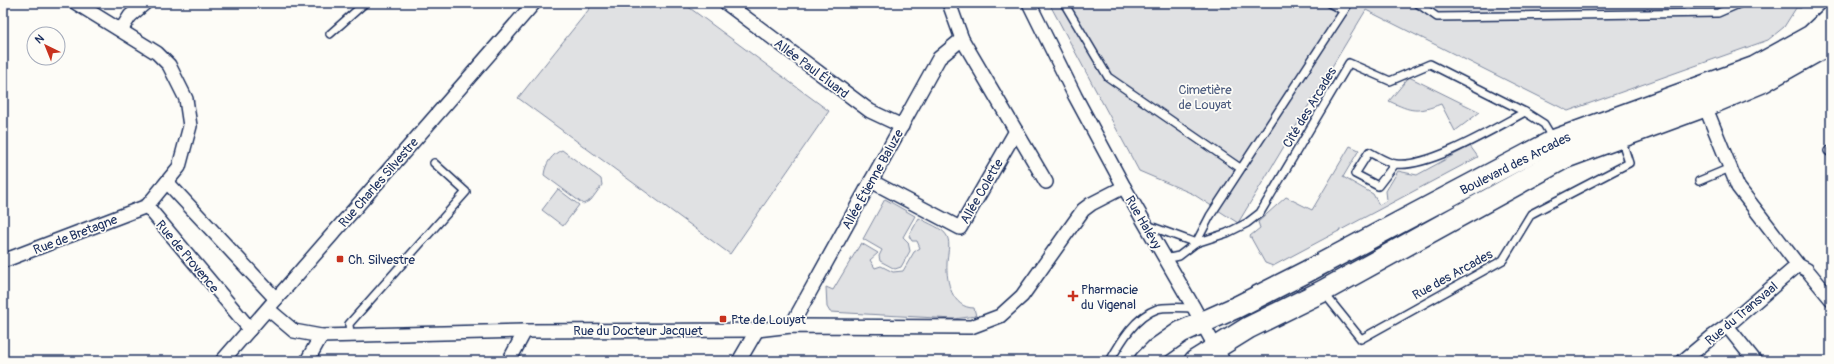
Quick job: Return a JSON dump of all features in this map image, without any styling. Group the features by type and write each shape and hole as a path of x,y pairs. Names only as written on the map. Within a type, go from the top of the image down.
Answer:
{"main road":[{"path":"1811,36 1831,9"},
{"name":"Boulevard des Arcades","path":"1145,361 1181,332 1198,315 1306,272 1555,140 1755,67 1811,36 1831,17"},
{"name":"Boulevard des Arcades","path":"1195,361 1219,354 1280,311 1323,291 1564,158 1705,106 1762,82 1831,43"}],"street":[{"path":"76,3 156,53 169,65 186,99 190,126 179,166 147,206"},
{"path":"121,30 130,16 145,3"},
{"name":"Rue Charles Silvestre","path":"222,361 534,3"},
{"name":"Allée Paul Éluard","path":"726,3 870,111 902,126"},
{"path":"948,3 962,39 1046,182"},
{"name":"Rue Halévy","path":"1029,3 1075,96 1124,187 1219,354"},
{"name":"Allée Étienne Baluze","path":"791,326 939,58 962,39"},
{"path":"1705,106 1738,187 1798,265 1807,270 1831,299"},
{"name":"Allée Colette","path":"871,181 960,228 1016,131"},
{"path":"167,182 276,299"},
{"name":"Rue du Docteur Jacquet","path":"268,309 294,331 321,336 525,331 757,330 791,326 970,327 1000,316 1022,296 1083,210 1091,204 1124,187"},
{"name":"Rue de Bretagne","path":"3,261 147,206"},
{"name":"Rue de Provence","path":"147,206 250,329"},
{"name":"Rue du Transvaal","path":"1683,361 1713,336 1728,326 1798,265"},
{"path":"1728,326 1755,361"},
{"path":"739,361 757,330"},
{"path":"509,361 525,331"},
{"path":"307,361 321,336"}],"lane":[{"path":"330,34 365,3"},
{"path":"1064,3 1108,77 1240,168"},
{"path":"1329,3 1344,11"},
{"path":"1165,259 1179,256 1196,243 1210,216 1240,168 1349,3"},
{"path":"1417,3 1437,17 1718,13 1741,3"},
{"name":"Cité des Arcades","path":"1196,243 1227,234 1248,223 1260,213 1349,63 1390,81 1430,64 1525,112 1544,124 1555,140"},
{"path":"1395,164 1378,186 1354,174 1369,152 1395,164 1407,164 1434,158 1525,112"},
{"name":"Rue des Arcades","path":"1323,291 1361,339 1503,260 1531,214 1629,163 1621,137"},
{"path":"350,335 349,324 466,192 434,163"},
{"path":"1699,182 1730,168"},
{"path":"1145,224 1196,243"},
{"path":"1110,361 1118,346 1137,321 1158,308 1198,315"}],"green space":[{"path":"594,3 683,3 829,111 730,254 518,98"},
{"name":"Cimetière de Louyat","path":"1049,3 1805,3 1801,8 1796,8 1784,27 1768,40 1568,111 1366,10 1238,223 1193,194 1139,171"},
{"path":"1409,77 1480,112 1455,131 1441,104 1426,109 1415,110 1389,101"},
{"path":"1350,146 1359,150 1343,177 1373,194 1379,205 1387,200 1386,191 1398,171 1417,175 1470,146 1478,157 1273,266 1265,263 1250,236 1260,228 1258,222 1286,197 1312,210"},
{"path":"562,150 601,179 602,185 591,200 583,204 544,175 550,160 555,154"},
{"path":"558,189 579,205 563,226 542,210"},
{"path":"885,199 915,216 903,237 908,242 910,251 901,267 895,269 880,261 879,256 882,250 863,239"},
{"path":"919,218 938,228 947,236 949,246 947,271 949,285 960,304 966,307 974,308 976,316 954,319 830,312 827,307 826,287 833,290 861,243 878,253 870,260 875,268 881,266 893,272 903,271 914,252 920,248 917,241 912,241 909,236"}],"place":[{"name":"Ch. Silvestre","path":"340,259"},
{"name":"Pharmacie du Vigenal","path":"1073,296"},
{"name":"Pte de Louyat","path":"723,319"}]}
